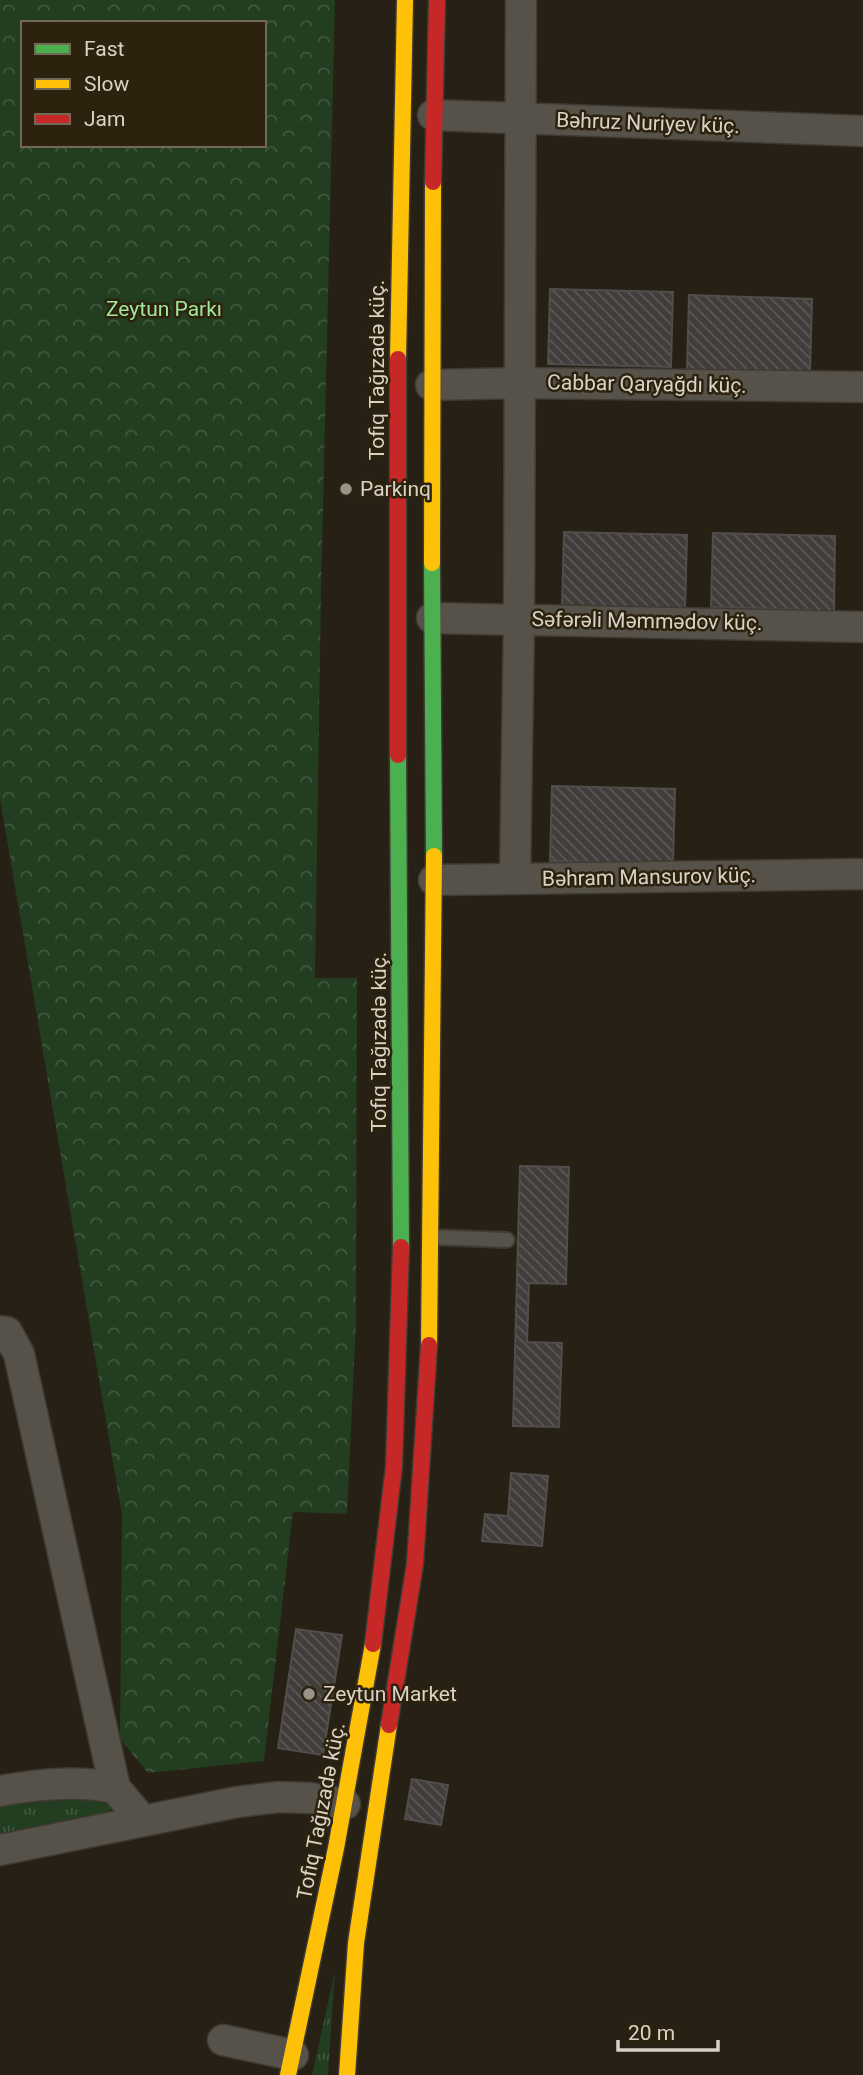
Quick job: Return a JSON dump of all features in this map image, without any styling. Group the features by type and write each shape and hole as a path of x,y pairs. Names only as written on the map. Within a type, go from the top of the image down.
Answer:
{"main road":[{"name":"Tofiq Tağızadə küç.","path":"290,2065 345,1804 385,1559 395,1461 401,1202 398,359 405,0"},
{"path":"347,2075 356,1943 415,1564 429,1353 434,880 431,385 433,115 437,0"}],"street":[{"path":"515,879 519,618 521,0"},
{"name":"Bəhruz Nuriyev küç.","path":"433,115 863,131"},
{"name":"Cabbar Qaryağdı küç.","path":"431,385 519,383 863,387"},
{"name":"Səfərəli Məmmədov küç.","path":"432,618 863,627"},
{"name":"Bəhram Mansurov küç.","path":"434,880 863,874"},
{"path":"0,1331 7,1332 19,1354 115,1788 142,1820"},
{"path":"0,1791 91,1783 115,1788"},
{"path":"0,1850 237,1802 279,1797 310,1798 345,1804"},
{"path":"223,2040 290,2065"}],"lane":[{"path":"429,1237 507,1240"}],"green space":[{"name":"Zeytun Parkı","path":"0,0 335,0 315,978 357,978 356,1322 347,1514 293,1512 264,1761 148,1773 120,1739 122,1515 0,799"},
{"path":"82,1797 104,1799 111,1808 101,1817 0,1837 0,1806"},
{"path":"335,1971 328,2075 312,2075"}],"building":[{"path":"550,289 673,292 671,367 548,364"},
{"path":"689,295 812,299 810,373 687,370"},
{"path":"564,532 687,535 685,610 562,607"},
{"path":"713,533 835,536 834,611 711,607"},
{"path":"552,786 675,789 673,864 550,861"},
{"path":"520,1166 569,1167 566,1284 529,1283 527,1342 562,1343 559,1427 513,1426"},
{"path":"511,1473 548,1476 542,1546 482,1541 485,1514 508,1516"},
{"path":"296,1629 342,1635 323,1755 278,1748"},
{"path":"412,1779 448,1785 441,1825 405,1819"}],"traffic: fast":[{"path":"432,563 434,856"},
{"path":"398,755 401,1247"}],"traffic: slow":[{"path":"398,359 405,0"},
{"path":"432,563 433,182"},
{"path":"429,1345 434,856"},
{"path":"288,2075 336,1848 373,1644"},
{"path":"347,2075 356,1943 389,1725"}],"traffic: jam":[{"path":"433,182 437,0"},
{"path":"398,359 398,755"},
{"path":"373,1644 394,1466 401,1247"},
{"path":"389,1725 415,1564 429,1345"}],"place":[{"name":"Parkinq","path":"346,489"},
{"name":"Zeytun Market","path":"309,1694"}]}
